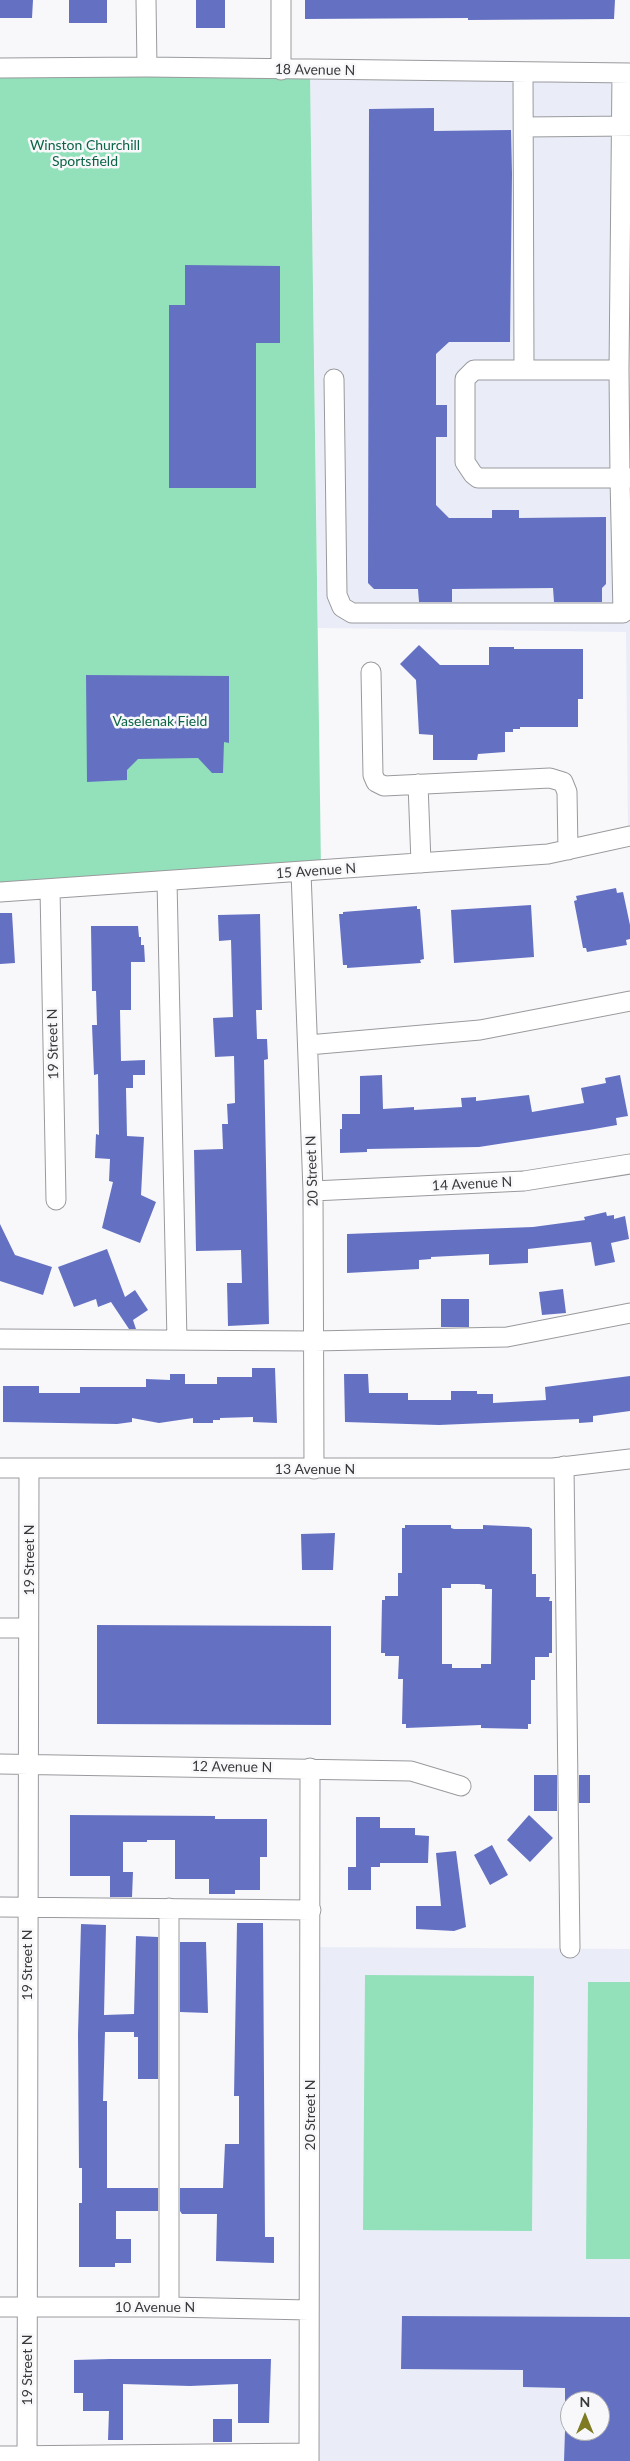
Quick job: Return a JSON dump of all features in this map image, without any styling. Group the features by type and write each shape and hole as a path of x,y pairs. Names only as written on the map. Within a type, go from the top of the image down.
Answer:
{"street":[{"path":"146,0 147,67"},
{"path":"281,0 281,70"},
{"name":"18 Avenue N","path":"0,68 147,67 626,73"},
{"path":"524,72 524,370"},
{"path":"334,380 337,595 342,607 352,613 627,618 625,427 619,370 625,324 626,73"},
{"path":"524,127 626,126"},
{"path":"619,370 474,370 465,379 465,462 478,478 625,478"},
{"path":"371,672 373,775 376,782 384,786 550,778 563,782 566,792 568,850"},
{"path":"418,784 421,863"},
{"name":"15 Avenue N","path":"0,892 548,854 630,836"},
{"name":"20 Street N","path":"301,872 313,1191 314,1469"},
{"path":"167,881 177,1340"},
{"name":"19 Street N","path":"50,889 56,1200"},
{"path":"308,1045 480,1030 630,1001"},
{"name":"14 Avenue N","path":"313,1191 524,1181 630,1164"},
{"path":"0,1339 314,1340 506,1338 630,1313"},
{"name":"13 Avenue N","path":"0,1468 314,1469 564,1466 630,1458"},
{"path":"564,1466 570,1948"},
{"name":"19 Street N","path":"27,2459 29,1468"},
{"path":"0,1628 28,1628"},
{"name":"12 Avenue N","path":"0,1764 411,1771 461,1786"},
{"name":"20 Street N","path":"309,2457 310,1768"},
{"path":"0,1907 311,1910"},
{"path":"168,1908 169,2307"},
{"name":"10 Avenue N","path":"0,2307 169,2307 309,2310"},
{"path":"0,2456 27,2459 309,2457"}],"shaded area":[{"path":"310,71 630,73 630,836 628,837 626,632 318,628"},
{"path":"311,1947 630,1949 630,2461 309,2461"}],"green space":[{"name":"Vaselenak Field","path":"0,68 310,71 321,870 0,892"},
{"path":"365,1975 534,1976 532,2231 363,2230"},
{"path":"588,1982 630,1982 630,2259 586,2259"}],"building":[{"path":"0,0 33,0 32,18 0,18"},
{"path":"69,0 107,0 107,23 69,23"},
{"path":"196,0 225,0 225,28 196,28"},
{"path":"305,0 615,0 614,19 468,20 468,18 305,19"},
{"path":"434,108 434,131 511,130 512,174 510,342 449,342 436,354 436,405 447,405 447,437 436,437 436,505 449,518 492,518 492,510 519,510 519,518 606,517 606,584 602,588 602,602 554,602 553,588 452,589 452,602 419,602 418,589 374,589 368,583 369,109"},
{"path":"185,265 280,266 280,343 256,343 256,488 169,488 169,305 185,305"},
{"path":"419,645 440,665 489,665 489,647 583,649 583,699 578,699 578,727 520,727 520,729 513,729 513,732 505,732 505,752 478,754 477,760 433,760 433,735 419,734 416,680 400,664"},
{"path":"86,675 229,676 229,743 224,742 223,773 212,773 198,758 138,759 127,770 127,780 87,782"},
{"path":"616,888 617,893 623,892 630,925 630,939 626,940 627,945 587,952 586,948 583,948 574,901 577,900 576,896"},
{"path":"531,905 534,957 454,963 451,910"},
{"path":"417,906 417,909 420,909 424,959 420,960 421,963 347,968 347,965 343,965 339,914 343,914 343,912"},
{"path":"0,913 12,913 15,963 0,964"},
{"path":"260,914 262,1010 256,1010 257,1039 267,1039 268,1059 264,1060 269,1324 228,1326 227,1283 242,1283 241,1250 196,1251 194,1150 223,1149 222,1124 228,1124 227,1104 235,1103 234,1056 215,1057 213,1018 233,1017 231,940 219,941 218,915"},
{"path":"91,926 138,926 141,945 144,945 145,962 131,962 131,1010 120,1010 121,1061 145,1060 145,1075 133,1075 133,1088 126,1088 127,1136 144,1137 141,1195 156,1202 140,1243 102,1228 113,1182 109,1181 110,1159 95,1158 96,1134 99,1135 98,1074 94,1075 92,1025 97,1025 96,991 92,991"},
{"path":"382,1075 383,1109 414,1107 414,1110 462,1107 461,1098 476,1097 476,1101 529,1095 532,1112 584,1103 581,1088 606,1083 605,1078 620,1075 628,1116 616,1118 617,1125 479,1147 367,1149 367,1152 340,1153 342,1114 360,1114 360,1076"},
{"path":"606,1212 607,1216 614,1215 614,1219 625,1216 629,1239 611,1243 615,1262 595,1266 591,1242 528,1249 528,1263 489,1265 489,1254 431,1257 431,1259 419,1260 419,1269 347,1273 347,1234 533,1227 585,1220 584,1217"},
{"path":"0,1224 15,1255 52,1267 43,1295 0,1281"},
{"path":"107,1249 125,1297 135,1290 148,1310 133,1320 136,1329 129,1329 111,1302 98,1307 96,1299 74,1307 58,1267"},
{"path":"563,1289 566,1313 542,1315 539,1292"},
{"path":"441,1299 469,1299 469,1327 441,1327"},
{"path":"252,1368 275,1368 277,1423 253,1422 253,1417 220,1418 220,1420 213,1420 213,1423 193,1423 193,1418 159,1423 132,1418 132,1422 117,1424 3,1422 3,1386 39,1386 39,1393 80,1393 80,1387 146,1387 146,1379 170,1380 170,1374 185,1374 185,1384 217,1384 217,1377 252,1377"},
{"path":"344,1374 368,1374 369,1393 408,1393 408,1400 451,1400 451,1391 477,1391 477,1394 493,1394 493,1403 546,1400 545,1387 630,1376 630,1411 593,1416 593,1422 579,1423 579,1419 439,1425 345,1422"},
{"path":"405,1525 451,1525 451,1528 454,1529 483,1529 483,1525 529,1527 532,1529 532,1574 536,1574 536,1597 550,1597 549,1601 552,1601 552,1653 549,1653 549,1657 535,1657 535,1680 531,1680 531,1724 528,1724 528,1729 481,1728 481,1725 406,1728 406,1724 402,1724 403,1679 398,1679 399,1656 385,1656 385,1653 381,1653 382,1600 385,1600 385,1596 398,1596 398,1573 402,1573 402,1528 405,1528","holes":["451,1584 485,1585 485,1589 492,1589 491,1664 481,1664 481,1668 452,1668 452,1664 442,1664 442,1588 451,1588"]},
{"path":"335,1533 333,1570 302,1570 301,1534"},
{"path":"97,1625 331,1626 331,1725 97,1724"},
{"path":"534,1775 557,1775 557,1811 534,1811"},
{"path":"579,1775 590,1775 590,1803 579,1803"},
{"path":"70,1815 215,1816 215,1819 267,1819 267,1857 260,1857 260,1890 235,1890 235,1894 209,1894 209,1879 175,1879 175,1840 147,1840 147,1842 123,1842 123,1872 133,1872 132,1897 110,1897 110,1876 70,1876"},
{"path":"529,1815 553,1838 530,1862 507,1840"},
{"path":"356,1817 380,1817 380,1828 415,1828 415,1835 429,1836 428,1863 380,1863 380,1867 371,1867 371,1890 348,1890 348,1867 356,1867"},
{"path":"492,1845 508,1875 490,1885 474,1855"},
{"path":"456,1851 466,1927 454,1931 416,1929 416,1906 441,1906 436,1853"},
{"path":"237,1923 263,1923 265,2237 274,2237 274,2263 216,2261 217,2214 182,2214 180,2211 180,2188 223,2188 225,2144 239,2144 239,2096 234,2096"},
{"path":"81,1924 106,1925 104,2015 134,2014 136,1936 158,1937 158,2079 138,2079 138,2037 134,2037 134,2032 105,2032 103,2101 107,2101 107,2188 158,2188 158,2211 116,2211 116,2239 131,2239 131,2263 115,2263 115,2267 79,2267 79,2203 82,2203 82,2168 79,2168 78,2034"},
{"path":"180,1942 206,1942 208,2013 180,2012"},
{"path":"402,2316 630,2317 630,2461 564,2461 565,2441 610,2441 610,2391 565,2391 565,2388 523,2387 523,2370 401,2369"},
{"path":"271,2359 269,2423 238,2423 238,2384 190,2386 123,2384 123,2440 108,2440 109,2411 83,2411 83,2393 74,2393 74,2360"},
{"path":"213,2419 232,2419 232,2442 213,2442"}],"park label":[{"name":"Winston Churchill Sportsfield","path":"85,154"}]}
